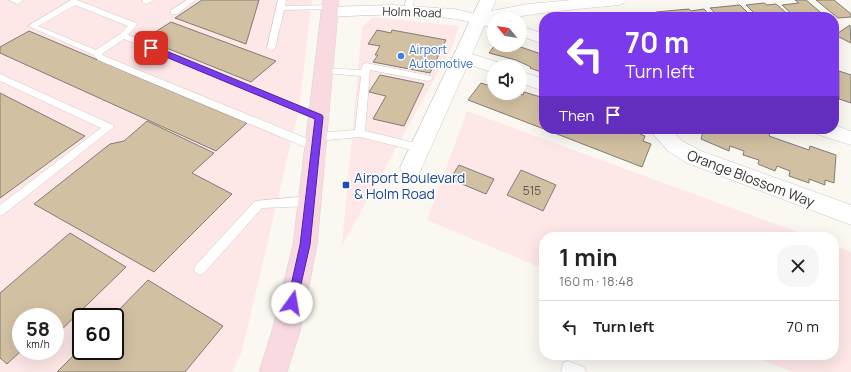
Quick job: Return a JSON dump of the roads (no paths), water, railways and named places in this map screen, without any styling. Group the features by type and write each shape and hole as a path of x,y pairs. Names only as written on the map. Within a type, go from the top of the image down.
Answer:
{"main road":[{"path":"273,372 286,331 305,245 330,6"}],"street":[{"path":"487,12 488,0"},
{"name":"Holm Road","path":"518,12 528,9 618,0"},
{"name":"Holm Road","path":"330,6 409,5 487,21"},
{"path":"411,168 462,56 487,21"},
{"path":"527,33 539,37"},
{"path":"462,56 487,65"},
{"path":"527,79 539,83"},
{"name":"Orange Blossom Way","path":"664,134 675,146 694,157 851,215"},
{"path":"839,134 851,138"}],"lane":[{"path":"13,0 17,2 20,0"},
{"path":"174,12 192,0"},
{"path":"97,53 123,36 133,26 74,2 32,26 97,53 102,58 317,134 360,133 420,148"},
{"path":"271,48 281,4 330,6"},
{"path":"123,36 317,134"},
{"path":"360,133 366,66 428,78"},
{"path":"324,70 365,73"},
{"path":"0,77 109,127 0,211"},
{"path":"200,269 259,204 310,201"},
{"path":"568,372 568,368 579,372"}],"place":[{"name":"Airport Automotive","path":"401,56"},
{"name":"Airport Boulevard & Holm Road","path":"346,185"}]}
